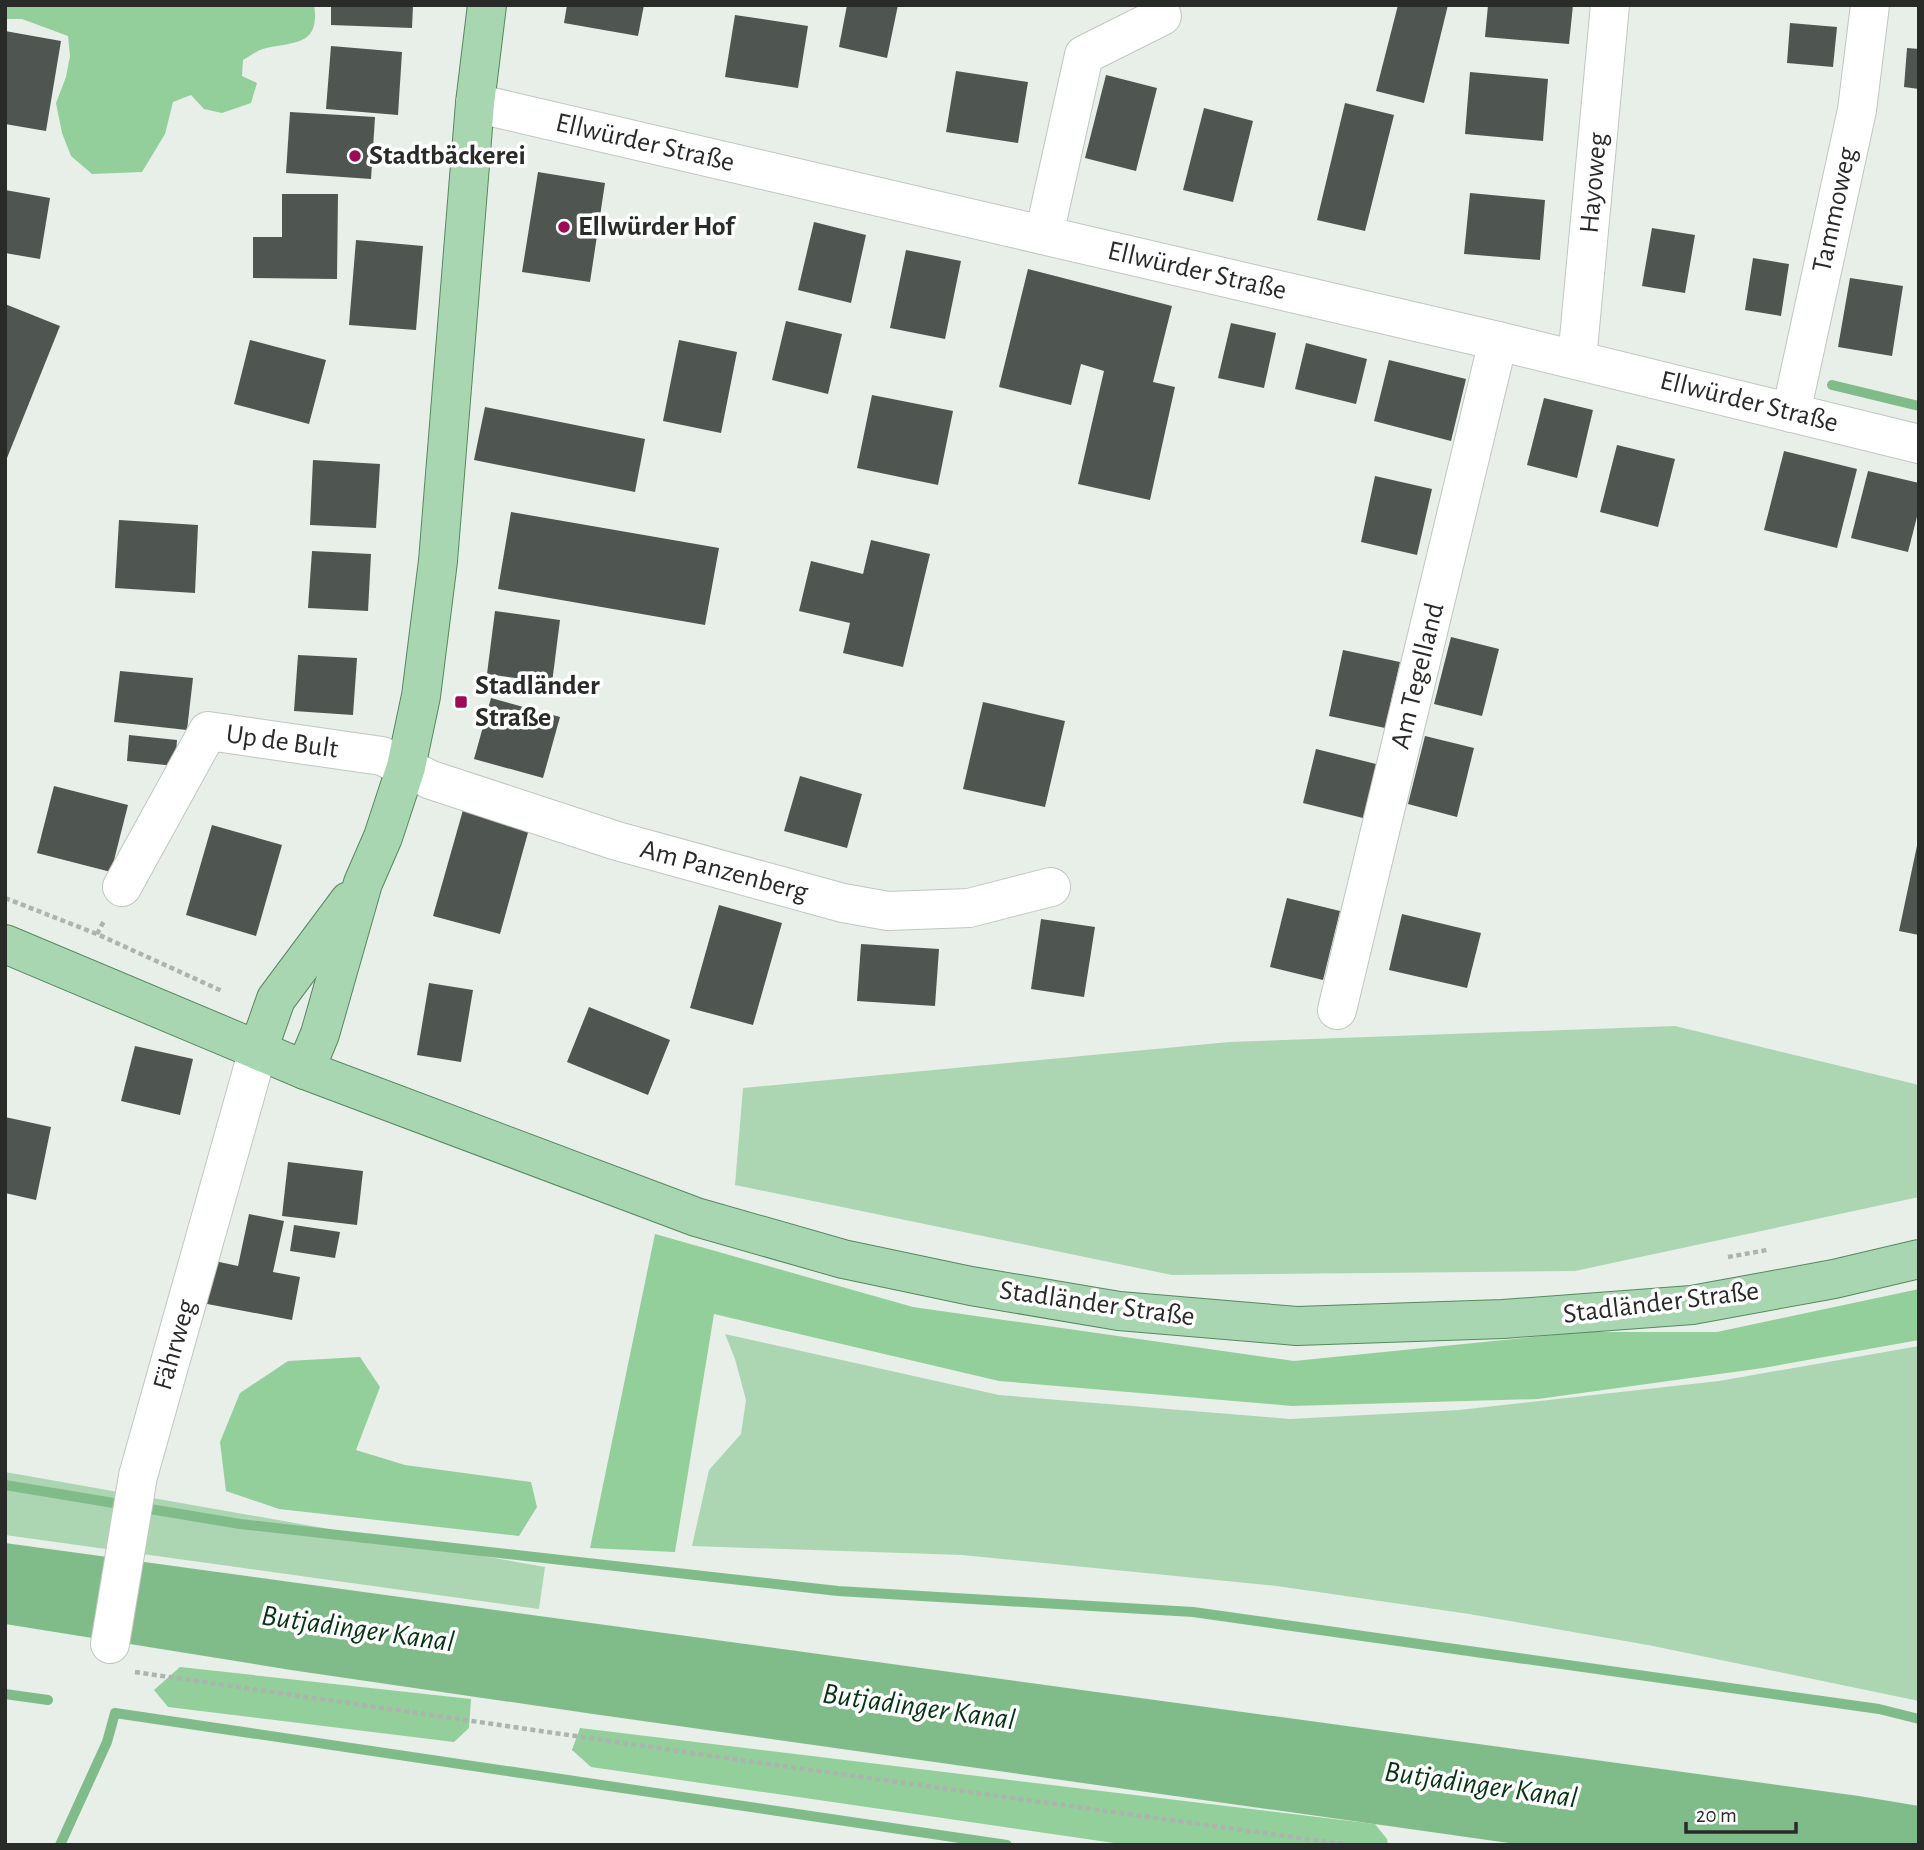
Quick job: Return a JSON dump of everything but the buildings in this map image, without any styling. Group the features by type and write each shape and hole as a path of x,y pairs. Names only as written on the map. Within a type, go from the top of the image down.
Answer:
{"main road":[{"path":"305,1070 320,1034 363,883 383,837 406,767 421,696 438,561 475,103 487,5"},
{"path":"258,1050 276,999 363,883"},
{"name":"Stadländer Straße","path":"5,944 305,1070 696,1217 843,1259 971,1286 1119,1311 1297,1326 1503,1319 1692,1305 1834,1279 1919,1259"}],"street":[{"name":"Hayoweg","path":"1577,360 1610,5"},
{"name":"Tammoweg","path":"1791,413 1857,110 1870,5"},
{"path":"1044,235 1084,55 1162,16"},
{"name":"Ellwürder Straße","path":"475,103 1498,341 1919,444"},
{"name":"Am Tegelland","path":"1337,1010 1498,341"},
{"name":"Up de Bult","path":"122,887 208,731 382,755 406,767"},
{"name":"Am Panzenberg","path":"406,767 430,780 617,841 843,903 888,911 969,908 1051,887"},
{"name":"Fährweg","path":"110,1644 138,1476 258,1050"}],"path":[{"path":"5,898 97,934 271,1013"},
{"path":"1722,1258 1770,1249"},
{"path":"110,1644 116,1669 1350,1845"}],"shaded area":[{"path":"5,5 314,5 315,19 313,29 302,40 263,49 243,60 242,76 257,83 251,103 222,113 204,109 191,95 173,102 165,134 142,172 92,174 71,156 62,133 56,103 66,77 70,56 68,36 22,19 5,19"},
{"path":"1675,1026 1919,1085 1919,1197 1575,1271 1172,1275 735,1185 743,1088 1229,1042"},
{"path":"655,1234 913,1307 1294,1361 1584,1332 1717,1332 1919,1289 1919,1340 1763,1368 1538,1399 1292,1406 999,1381 714,1314 675,1552 590,1548"},
{"path":"725,1334 999,1395 1290,1419 1459,1410 1719,1381 1919,1346 1919,1701 1648,1645 1469,1614 1277,1586 962,1555 692,1546 709,1470 741,1434 746,1400"},
{"path":"360,1357 380,1387 356,1450 405,1465 531,1482 537,1507 519,1536 279,1509 226,1491 220,1442 240,1393 288,1361"},
{"path":"5,1472 545,1567 539,1609 5,1535"},
{"path":"180,1667 471,1699 469,1728 454,1742 168,1707 154,1690"},
{"path":"580,1728 1375,1824 1387,1839 1388,1845 1128,1845 591,1767 572,1750"}],"water":[{"name":"Butjadinger Kanal","path":"5,1543 1859,1796 1919,1806 1919,1845 1523,1845 291,1670 5,1624"}],"waterway":[{"path":"1832,385 1919,406"},
{"path":"5,1485 240,1524 838,1591 1193,1612 1879,1709 1919,1719"},
{"path":"5,1694 48,1700"},
{"path":"60,1845 107,1742 115,1713 1007,1845"}],"place":[{"name":"Stadtbäckerei","path":"355,156"},
{"name":"Ellwürder Hof","path":"564,227"},
{"name":"Stadländer Straße","path":"461,702"}]}
